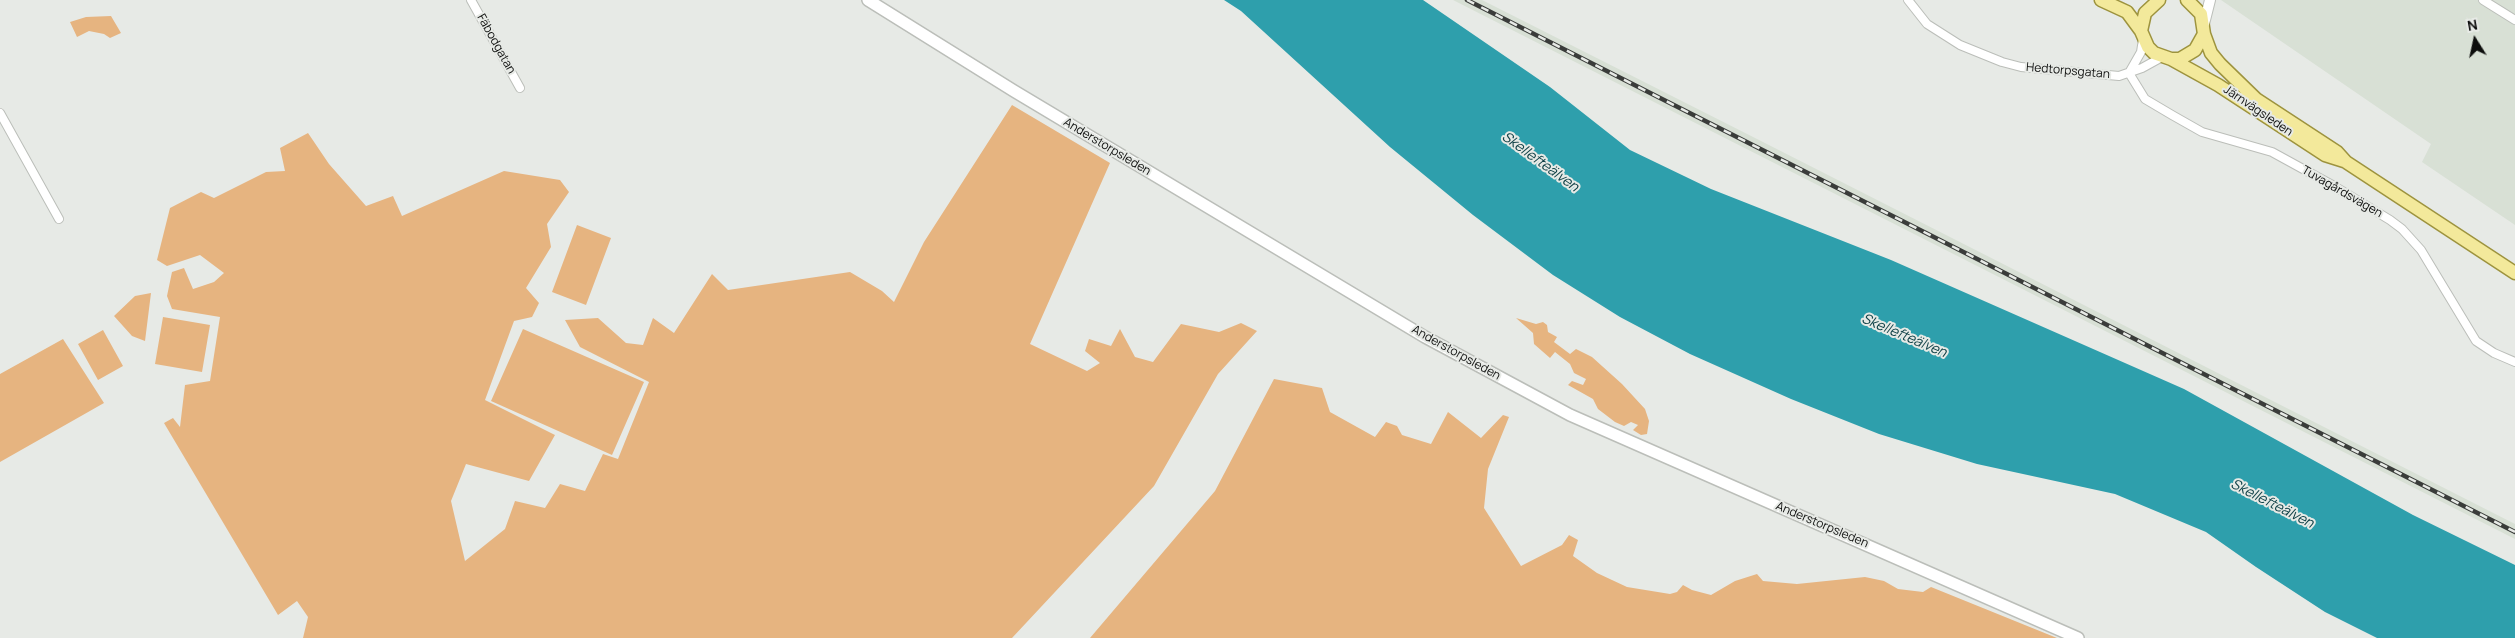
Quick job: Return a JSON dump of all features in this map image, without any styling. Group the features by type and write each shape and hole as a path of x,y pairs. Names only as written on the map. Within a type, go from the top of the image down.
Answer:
{"main road":[{"name":"Anderstorpsleden","path":"868,0 1014,91 1425,337 1570,415 2078,638"},
{"path":"2101,0 2127,12 2142,35"},
{"path":"2142,35 2145,13 2159,0"},
{"name":"Järnvägsleden","path":"2187,0 2201,14 2211,53 2236,81 2256,99 2337,152 2346,162 2515,273"},
{"path":"2166,58 2188,56 2195,50 2204,29"},
{"name":"Järnvägsleden","path":"2142,35 2154,53 2218,84 2325,155 2346,162"}],"street":[{"name":"Fäbodgatan","path":"471,0 520,88"},
{"name":"Hedtorpsgatan","path":"1908,0 1927,24 1942,34 1960,45 2002,62 2028,68 2082,74 2119,76 2129,74"},
{"path":"2204,29 2210,0"},
{"path":"2483,0 2515,20"},
{"path":"2129,74 2141,52 2142,35"},
{"path":"2129,74 2166,58"},
{"name":"Tuvagårdsvägen","path":"2129,74 2145,99 2172,115 2202,132 2272,152 2334,186 2402,229 2429,263 2476,341 2494,353 2515,362"},
{"path":"0,113 59,219"}],"shaded area":[{"path":"1453,0 1482,0 1761,141 2515,524 2515,539"},
{"path":"2221,0 2515,0 2515,225 2422,162 2431,144"},
{"path":"111,16 121,33 110,38 104,34 89,31 77,37 70,22 86,17"},
{"path":"1012,105 1110,163 1030,344 1087,371 1100,363 1085,351 1089,339 1111,346 1120,329 1135,357 1153,362 1181,324 1219,332 1241,323 1257,331 1218,374 1154,486 1012,638 303,638 308,617 297,601 278,615 164,423 173,418 180,427 185,385 210,381 220,317 172,309 167,296 172,272 184,268 193,289 214,282 224,273 200,255 167,266 157,260 170,208 201,192 214,198 266,172 285,171 280,148 308,133 329,164 366,206 393,196 402,216 504,171 560,180 569,192 547,224 551,247 526,288 539,303 532,317 514,321 485,400 555,435 529,481 466,464 451,501 465,561 505,529 515,501 545,508 560,484 585,491 603,454 618,459 649,382 580,347 565,320 598,318 626,343 643,345 653,318 674,333 712,274 728,290 850,272 882,291 894,302 924,242"},
{"path":"577,225 611,238 586,305 552,292"},
{"path":"151,293 145,341 132,336 114,316 135,296"},
{"path":"163,317 210,325 202,372 155,364"},
{"path":"1516,318 1536,324 1543,322 1547,325 1548,332 1557,337 1554,342 1570,354 1576,349 1592,357 1622,384 1645,409 1649,421 1647,434 1641,435 1633,430 1638,425 1631,422 1624,426 1615,422 1598,409 1593,399 1568,385 1572,381 1583,385 1586,379 1574,373 1570,364 1555,352 1550,358 1534,344 1533,333"},
{"path":"523,329 644,382 612,455 491,401"},
{"path":"103,330 123,366 98,380 78,344"},
{"path":"63,339 104,403 0,462 0,374"},
{"path":"1274,379 1322,388 1330,412 1375,437 1386,422 1397,426 1402,435 1431,444 1448,412 1481,438 1503,415 1509,417 1488,469 1484,508 1521,566 1562,545 1569,535 1578,540 1573,556 1597,573 1627,587 1670,594 1677,592 1683,585 1692,590 1711,595 1735,581 1757,574 1763,581 1797,584 1865,577 1884,581 1898,589 1923,592 1931,587 2057,638 1090,638 1215,491"}],"water":[{"name":"Skellefteälven","path":"1224,0 1423,0 1550,87 1630,150 1711,189 1891,260 2184,389 2413,515 2515,565 2515,638 2377,638 2325,612 2206,532 2115,494 1977,464 1879,434 1791,399 1690,354 1620,317 1553,275 1473,215 1390,147 1241,11"}],"railway":[{"path":"1467,0 2515,532"}]}
